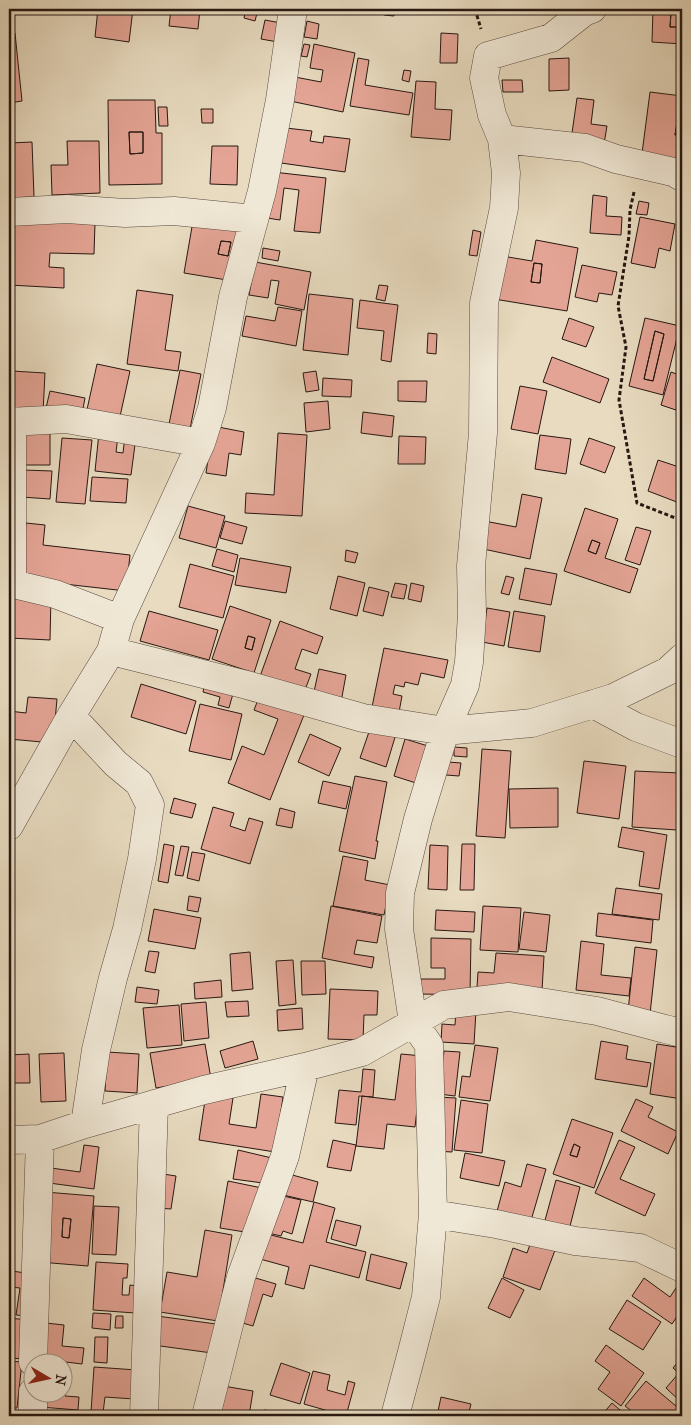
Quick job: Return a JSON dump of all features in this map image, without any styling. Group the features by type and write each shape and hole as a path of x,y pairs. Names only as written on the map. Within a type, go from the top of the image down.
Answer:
{"street":[{"path":"9,826 71,716 111,651 120,619 201,442 212,408 234,297 262,191 280,100 294,9"},
{"path":"394,1416 426,1297 433,1214 429,1045 413,1022 399,929 400,894 418,818 445,731 465,685 469,662 472,614 471,566 483,433 484,303 504,208 506,173 502,139 492,115 484,78 488,56 551,38 584,12 592,9"},
{"path":"502,139 585,148 616,159 673,172 682,177"},
{"path":"9,212 67,210 125,213 174,211 254,218"},
{"path":"120,619 55,594 11,583 10,421 66,419 201,442"},
{"path":"111,651 247,685 363,718 445,731 532,723 613,698 668,671 682,658"},
{"path":"593,704 636,727 682,744"},
{"path":"71,716 116,764 139,783 150,805 142,859 96,1050 85,1124"},
{"path":"9,1140 40,1139 204,1090 362,1052 444,1006 509,997 596,1010 682,1033"},
{"path":"206,1416 241,1277 285,1156 305,1067"},
{"path":"144,1416 154,1104"},
{"path":"33,1352 40,1139"},
{"path":"433,1214 496,1224 575,1241 640,1248 682,1268"},
{"path":"33,1402 33,1416"}],"path":[{"path":"640,165 630,210 629,236 618,306 626,347 619,400 637,503 678,519 682,525"}],"building":[{"path":"98,9 133,9 129,42 95,37"},
{"path":"171,9 200,9 198,29 169,26"},
{"path":"246,9 258,9 255,21 244,18"},
{"path":"385,9 395,9 394,16 384,15"},
{"path":"653,9 682,9 682,13 671,13 670,27 682,27 682,44 652,42"},
{"path":"671,13 682,13 682,27 670,27"},
{"path":"265,20 281,23 278,42 261,39"},
{"path":"307,21 319,24 317,39 304,37"},
{"path":"15,33 22,101 9,103 9,34"},
{"path":"441,33 458,34 457,63 440,63"},
{"path":"304,44 310,45 307,57 301,56"},
{"path":"314,44 355,53 343,112 290,101 295,77 321,82 323,70 310,68"},
{"path":"358,58 369,60 365,85 413,93 409,115 350,106"},
{"path":"569,58 569,90 549,91 549,59"},
{"path":"404,70 411,71 409,82 402,80"},
{"path":"502,80 522,80 523,92 503,92"},
{"path":"416,81 436,82 435,109 452,110 450,140 411,137"},
{"path":"650,92 682,96 682,124 677,123 675,135 682,136 682,166 641,161"},
{"path":"577,98 594,100 591,124 607,126 604,144 571,140"},
{"path":"108,100 155,100 156,133 162,133 162,184 109,185","holes":["129,132 143,132 143,153 130,154"]},
{"path":"158,107 167,107 168,126 159,126"},
{"path":"201,109 213,109 213,123 202,123"},
{"path":"677,123 682,124 682,136 675,135"},
{"path":"286,128 312,131 310,141 323,143 324,136 350,139 345,172 281,163"},
{"path":"129,132 143,132 143,153 130,154"},
{"path":"67,141 99,141 100,193 52,195 51,165 68,165"},
{"path":"32,142 34,197 9,198 9,143"},
{"path":"212,146 238,146 237,185 210,184"},
{"path":"273,172 326,178 320,233 294,231 299,190 284,188 280,220 267,218"},
{"path":"593,195 607,197 606,216 622,217 621,235 590,233"},
{"path":"639,201 649,203 647,215 636,214"},
{"path":"640,217 675,224 670,251 659,248 655,268 631,263"},
{"path":"9,219 95,223 94,254 50,253 49,267 64,268 64,288 9,285"},
{"path":"193,221 241,229 227,280 184,273","holes":["221,241 231,242 228,256 218,254"]},
{"path":"473,230 481,232 477,256 469,255"},
{"path":"536,240 578,248 567,311 494,299 502,256 532,261","holes":["534,263 542,264 540,283 531,282"]},
{"path":"221,241 231,242 228,256 218,254"},
{"path":"263,248 280,251 278,261 262,258"},
{"path":"255,262 311,272 304,310 275,304 279,281 271,280 268,298 249,295"},
{"path":"534,263 542,264 540,283 531,282"},
{"path":"582,265 617,272 612,295 599,293 597,302 575,297"},
{"path":"379,285 388,286 385,301 376,299"},
{"path":"137,290 173,295 165,350 181,352 178,371 127,364"},
{"path":"309,294 353,299 348,355 303,350"},
{"path":"360,300 398,305 391,362 381,360 384,331 357,328"},
{"path":"278,307 302,311 296,346 242,336 246,316 275,321"},
{"path":"569,318 594,327 586,347 562,339"},
{"path":"645,318 680,326 663,395 629,386","holes":["655,331 664,334 653,381 644,379"]},
{"path":"655,331 664,334 653,381 644,379"},
{"path":"428,333 437,334 436,354 427,353"},
{"path":"552,357 609,379 600,403 543,382"},
{"path":"97,364 130,371 119,421 86,414"},
{"path":"180,370 201,374 189,434 168,429"},
{"path":"12,371 45,373 43,413 10,411"},
{"path":"316,371 319,390 306,392 303,373"},
{"path":"671,372 682,376 682,412 661,405"},
{"path":"323,378 352,380 351,397 322,396"},
{"path":"398,381 427,381 426,402 398,401"},
{"path":"520,386 547,391 538,434 511,429"},
{"path":"50,391 85,398 81,419 45,412"},
{"path":"328,401 330,429 306,432 304,403"},
{"path":"363,412 394,416 392,437 361,433"},
{"path":"50,425 50,465 19,465 18,426"},
{"path":"213,426 244,432 241,455 229,453 226,476 206,473"},
{"path":"99,433 118,436 116,452 123,453 125,436 136,437 131,475 95,471"},
{"path":"278,433 307,435 302,516 245,513 246,493 274,495"},
{"path":"540,435 571,439 566,474 535,469"},
{"path":"399,436 426,437 425,464 398,464"},
{"path":"62,438 92,440 85,504 56,502"},
{"path":"589,438 615,447 605,473 580,464"},
{"path":"658,460 682,468 682,504 648,491"},
{"path":"23,470 52,471 50,499 21,497"},
{"path":"92,477 128,479 126,503 90,501"},
{"path":"522,494 542,498 530,559 474,547 479,520 516,527"},
{"path":"188,506 225,516 216,548 179,538"},
{"path":"585,508 618,519 605,558 638,569 630,593 564,571","holes":["592,540 600,543 596,554 588,551"]},
{"path":"225,521 247,527 242,544 220,538"},
{"path":"26,523 45,525 43,545 130,555 126,591 20,579"},
{"path":"636,527 651,531 640,565 625,560"},
{"path":"592,540 600,543 596,554 588,551"},
{"path":"217,549 238,555 234,572 212,566"},
{"path":"346,550 358,553 355,563 345,561"},
{"path":"240,558 291,567 286,593 235,585"},
{"path":"190,564 234,576 223,618 179,607"},
{"path":"525,568 557,574 551,605 519,599"},
{"path":"338,576 365,583 357,616 330,609"},
{"path":"506,576 514,578 509,595 501,593"},
{"path":"395,583 407,585 404,599 391,597"},
{"path":"411,583 424,586 421,602 408,599"},
{"path":"369,587 389,592 383,616 363,611"},
{"path":"9,595 51,596 50,640 9,638"},
{"path":"230,606 271,620 254,673 212,659","holes":["248,636 255,638 252,650 245,648"]},
{"path":"487,608 510,612 504,646 482,642"},
{"path":"149,611 218,630 209,660 140,641"},
{"path":"514,611 545,616 540,652 508,647"},
{"path":"280,621 323,637 317,654 302,649 295,669 311,674 302,698 258,682"},
{"path":"248,636 255,638 252,650 245,648"},
{"path":"384,648 448,660 444,678 421,673 418,685 405,682 404,687 395,685 393,694 402,696 399,712 372,707"},
{"path":"319,669 346,675 341,702 313,696"},
{"path":"205,682 234,690 229,708 218,705 220,697 203,692"},
{"path":"141,684 196,701 186,734 131,717"},
{"path":"261,692 306,710 270,800 228,783 242,746 264,755 278,719 254,710"},
{"path":"28,697 57,699 53,743 9,739 9,711 26,713"},
{"path":"200,704 242,714 231,760 189,751"},
{"path":"371,726 396,734 386,767 360,758"},
{"path":"310,734 341,748 329,776 298,762"},
{"path":"405,739 428,746 416,783 394,776"},
{"path":"454,747 467,748 467,757 454,756"},
{"path":"482,749 511,751 505,838 476,836"},
{"path":"584,761 626,766 619,819 577,813"},
{"path":"448,762 461,763 459,776 446,775"},
{"path":"635,771 680,773 677,830 632,827"},
{"path":"355,776 387,782 376,841 378,841 375,859 339,851"},
{"path":"323,781 351,787 346,809 318,803"},
{"path":"558,788 558,827 510,828 509,789"},
{"path":"174,798 196,804 192,818 170,813"},
{"path":"213,807 234,813 230,826 245,831 249,818 263,822 250,864 201,849"},
{"path":"280,808 295,812 292,828 276,825"},
{"path":"622,827 667,835 659,889 639,886 644,852 618,847"},
{"path":"164,844 174,846 168,883 158,881"},
{"path":"462,844 475,844 474,890 460,890"},
{"path":"430,845 448,846 447,890 428,889"},
{"path":"181,846 189,847 183,876 175,875"},
{"path":"192,852 205,854 199,881 187,878"},
{"path":"343,856 368,861 365,880 390,885 384,915 333,906"},
{"path":"616,888 662,894 659,920 612,914"},
{"path":"189,896 201,898 198,912 187,910"},
{"path":"331,906 382,916 377,943 357,940 354,954 374,957 372,968 322,958"},
{"path":"483,906 521,908 518,952 480,950"},
{"path":"154,909 201,918 195,949 148,941"},
{"path":"436,910 475,912 474,932 435,930"},
{"path":"524,912 550,915 546,952 519,949"},
{"path":"598,913 653,920 651,943 596,936"},
{"path":"431,938 471,939 470,995 420,994 420,979 445,979 445,968 431,968"},
{"path":"581,941 604,944 601,975 631,978 629,996 576,990"},
{"path":"635,947 657,950 650,1014 628,1011"},
{"path":"149,951 159,952 155,973 145,971"},
{"path":"250,952 253,989 232,991 230,954"},
{"path":"496,953 544,956 542,991 477,987 478,972 494,973"},
{"path":"293,960 296,1004 279,1006 276,961"},
{"path":"301,961 325,961 326,994 302,995"},
{"path":"221,980 222,997 195,999 194,983"},
{"path":"137,987 159,990 157,1004 135,1002"},
{"path":"330,989 378,991 377,1015 364,1015 363,1040 328,1039"},
{"path":"248,1001 249,1016 227,1017 225,1002"},
{"path":"206,1002 209,1038 184,1041 181,1004"},
{"path":"179,1005 182,1045 147,1048 143,1008"},
{"path":"302,1008 303,1029 278,1031 277,1010"},
{"path":"456,1009 476,1011 474,1044 441,1042 442,1024 455,1025"},
{"path":"253,1041 258,1059 225,1068 220,1051"},
{"path":"601,1041 628,1046 626,1059 651,1063 647,1087 595,1079"},
{"path":"205,1044 211,1079 156,1088 150,1053"},
{"path":"657,1044 682,1048 682,1099 650,1094"},
{"path":"475,1045 498,1048 490,1101 459,1097 462,1076 470,1077"},
{"path":"444,1051 460,1052 455,1096 439,1094"},
{"path":"107,1052 139,1054 137,1093 105,1091"},
{"path":"64,1053 66,1101 41,1102 39,1054"},
{"path":"29,1054 30,1083 9,1083 9,1055"},
{"path":"401,1054 423,1056 415,1127 387,1124 384,1149 356,1146 362,1096 395,1100"},
{"path":"363,1069 375,1070 373,1097 359,1096 356,1125 335,1123 339,1090 361,1092"},
{"path":"206,1094 233,1098 229,1124 256,1128 261,1094 283,1097 275,1152 199,1140"},
{"path":"438,1097 456,1098 452,1152 435,1151"},
{"path":"636,1099 653,1107 648,1117 678,1132 668,1154 621,1131"},
{"path":"461,1100 488,1104 482,1153 454,1150"},
{"path":"572,1119 613,1133 594,1188 553,1174","holes":["574,1144 580,1147 577,1157 570,1155"]},
{"path":"333,1140 356,1145 351,1171 327,1167"},
{"path":"619,1140 635,1147 620,1179 655,1194 645,1216 595,1193"},
{"path":"574,1144 580,1147 577,1157 570,1155"},
{"path":"84,1145 99,1147 94,1189 49,1183 51,1168 80,1172"},
{"path":"238,1150 276,1159 263,1183 233,1179"},
{"path":"465,1153 505,1161 499,1186 460,1178"},
{"path":"527,1164 546,1169 530,1224 496,1215 505,1182 521,1187"},
{"path":"285,1173 318,1182 313,1202 279,1194"},
{"path":"163,1174 176,1176 171,1209 157,1208"},
{"path":"556,1180 580,1187 569,1230 544,1224"},
{"path":"228,1181 262,1188 251,1233 220,1228"},
{"path":"45,1192 94,1196 88,1266 39,1262","holes":["63,1218 71,1219 69,1238 62,1237"]},
{"path":"279,1195 301,1200 292,1234 283,1231 281,1236 268,1233"},
{"path":"314,1202 335,1208 326,1242 366,1252 359,1278 310,1265 304,1289 285,1284 289,1267 260,1259 267,1234 303,1243"},
{"path":"94,1206 119,1207 116,1255 92,1254"},
{"path":"63,1218 71,1219 69,1238 62,1237"},
{"path":"336,1220 361,1226 356,1246 331,1239"},
{"path":"205,1230 232,1235 218,1321 160,1312 167,1272 197,1277"},
{"path":"533,1236 557,1245 540,1290 503,1277 513,1248 527,1253"},
{"path":"371,1254 407,1263 400,1289 366,1280"},
{"path":"96,1262 128,1264 127,1278 123,1278 122,1295 129,1295 130,1285 137,1286 135,1313 93,1310"},
{"path":"12,1271 32,1274 27,1316 16,1315 20,1288 10,1287"},
{"path":"252,1277 276,1284 272,1297 263,1294 253,1326 239,1322"},
{"path":"502,1278 524,1290 510,1318 488,1308"},
{"path":"644,1278 670,1297 682,1279 682,1309 672,1324 632,1296"},
{"path":"627,1300 661,1322 643,1350 609,1329"},
{"path":"93,1313 111,1314 110,1330 92,1328"},
{"path":"116,1316 123,1316 123,1328 115,1328"},
{"path":"157,1316 216,1324 212,1353 153,1345"},
{"path":"9,1318 28,1320 25,1352 22,1352 22,1359 9,1358"},
{"path":"46,1323 64,1325 62,1346 84,1348 82,1364 72,1363 72,1352 43,1352"},
{"path":"95,1337 108,1337 107,1363 94,1362"},
{"path":"606,1345 644,1373 621,1406 598,1389 610,1372 595,1361"},
{"path":"682,1357 682,1403 666,1388 679,1373 673,1368"},
{"path":"9,1361 22,1362 17,1408 9,1408"},
{"path":"281,1363 310,1373 300,1404 270,1395"},
{"path":"94,1367 137,1370 134,1399 105,1397 103,1413 91,1412"},
{"path":"313,1371 330,1375 327,1390 345,1395 348,1381 355,1383 346,1416 304,1404"},
{"path":"646,1381 682,1411 682,1416 638,1416 625,1406"},
{"path":"223,1386 253,1391 249,1416 218,1416"},
{"path":"72,1396 79,1397 78,1410 40,1407 41,1402 72,1402"},
{"path":"441,1397 471,1404 468,1416 437,1416"},
{"path":"612,1403 627,1416 601,1416"},
{"path":"264,1410 278,1412 277,1416 263,1416"}]}
